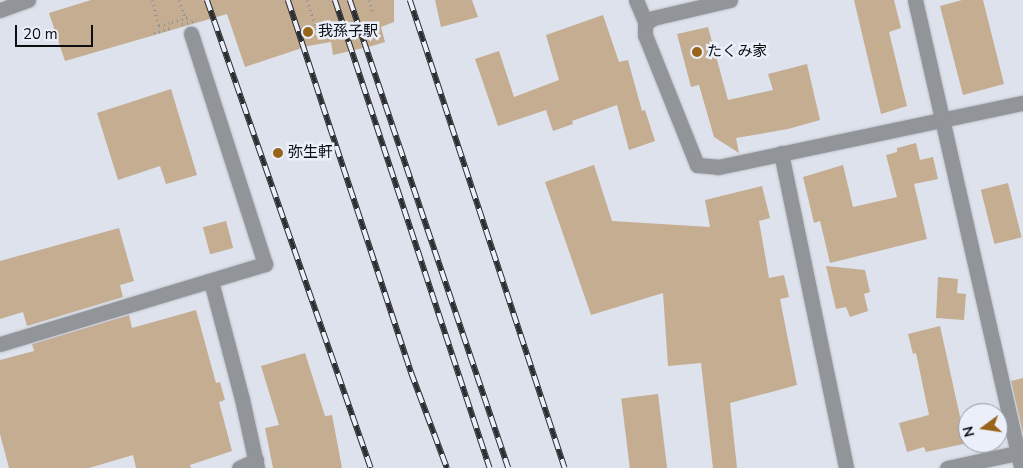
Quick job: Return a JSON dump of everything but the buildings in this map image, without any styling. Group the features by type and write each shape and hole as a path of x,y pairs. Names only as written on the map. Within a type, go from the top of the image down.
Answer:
{"street":[{"path":"0,10 28,0"},
{"path":"636,0 646,23"},
{"path":"730,0 653,18 644,24 646,35 697,166 718,167 943,118 1023,103"},
{"path":"915,0 1021,468"},
{"path":"0,344 265,264 193,27"},
{"path":"781,153 846,468"},
{"path":"211,281 257,464 239,468"},
{"path":"948,468 1017,452"}],"path":[{"path":"152,0 159,26 188,16"},
{"path":"307,0 317,31"},
{"path":"369,0 373,13"},
{"path":"154,33 193,27"}],"railway":[{"path":"207,0 371,468"},
{"path":"288,0 411,372 447,468"},
{"path":"335,0 490,468"},
{"path":"350,0 508,468"},
{"path":"410,0 565,468"}],"place":[{"name":"我孫子駅","path":"308,32"},
{"name":"たくみ家","path":"697,52"},
{"name":"弥生軒","path":"278,153"}]}
